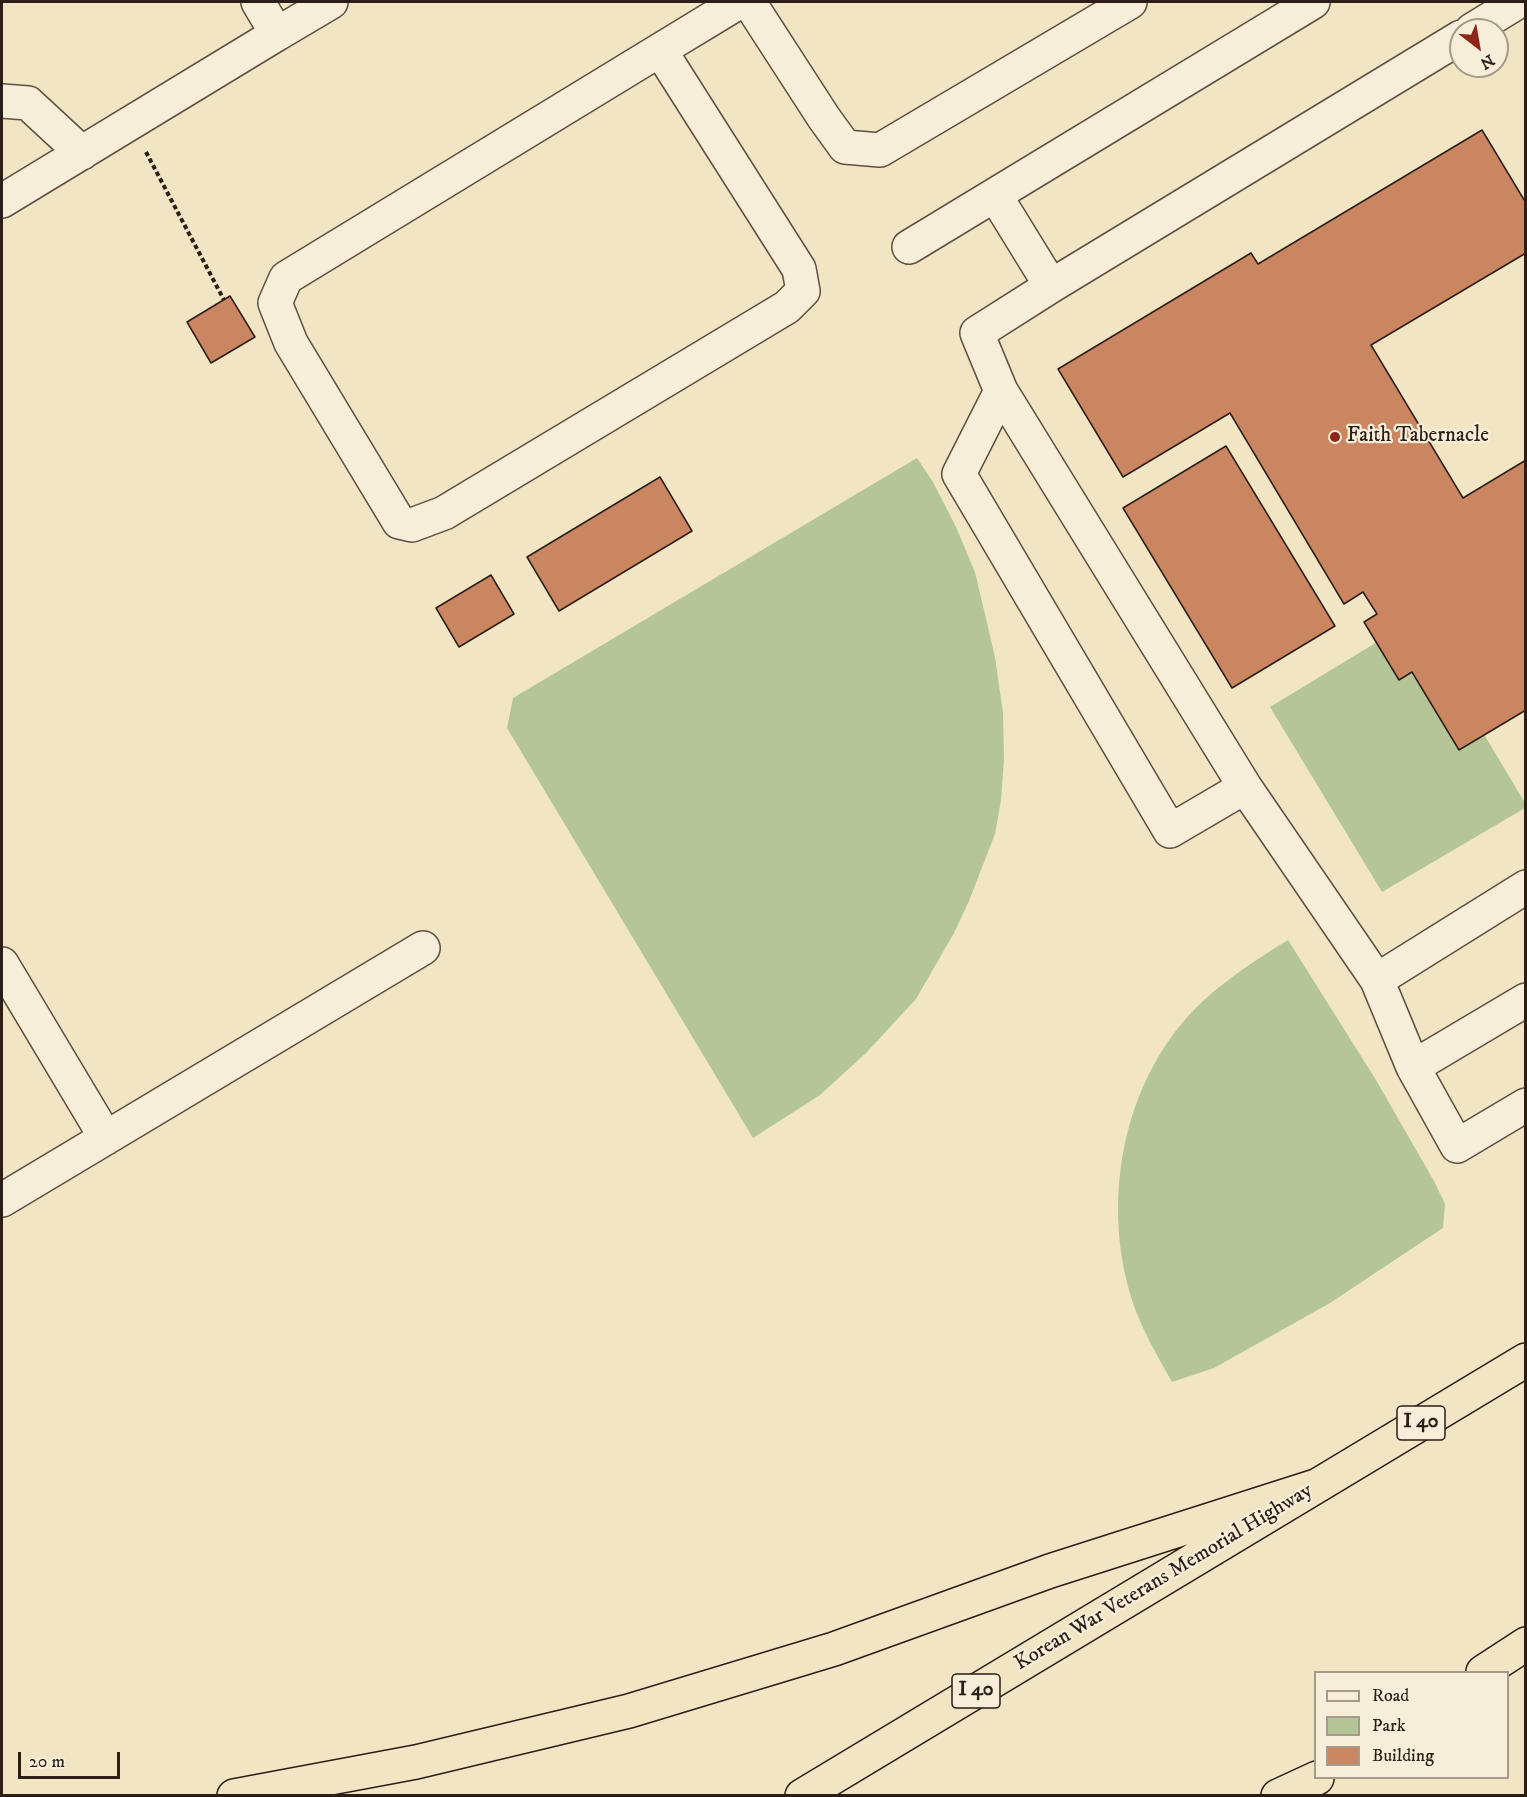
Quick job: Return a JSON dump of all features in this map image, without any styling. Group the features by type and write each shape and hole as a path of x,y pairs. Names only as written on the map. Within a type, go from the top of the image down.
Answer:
{"highway":[{"name":"Korean War Veterans Memorial Highway","path":"802,1796 1526,1360"},
{"path":"234,1796 416,1762 629,1711 834,1649 1050,1571 1316,1486"},
{"path":"1485,1671 1526,1644"},
{"path":"1278,1796 1315,1779"},
{"path":"1301,1796 1326,1779"}],"lane":[{"path":"258,2 277,34"},
{"path":"2,201 331,2"},
{"path":"660,50 799,269 803,291 787,307 444,513 412,525 399,522 291,343 275,303 286,278 660,50 739,2"},
{"path":"749,2 845,147 880,150 1130,2"},
{"path":"909,247 1313,2"},
{"path":"1498,18 1517,9"},
{"path":"1449,44 977,333 1001,391 1245,787 1377,980 1413,1066 1457,1146 1526,1105"},
{"path":"2,101 28,103 82,153"},
{"path":"995,195 1051,286"},
{"path":"1001,391 959,474 1170,831 1245,787"},
{"path":"1377,980 1526,887"},
{"path":"2,1200 423,948"},
{"path":"2,964 106,1138"},
{"path":"1413,1066 1526,1000"}],"path":[{"path":"145,148 224,300"}],"green space":[{"path":"917,458 933,482 956,527 975,572 995,657 1003,713 1004,759 1001,800 995,834 954,933 916,999 866,1053 820,1095 753,1138 507,728 513,698"},
{"path":"1415,619 1525,803 1525,808 1382,892 1270,707"},
{"path":"1288,940 1376,1080 1434,1181 1445,1204 1443,1228 1330,1303 1214,1368 1172,1382 1140,1321 1127,1280 1119,1238 1118,1194 1124,1151 1135,1109 1152,1069 1174,1033 1213,992 1244,968"}],"building":[{"name":"Faith Tabernacle","path":"1482,130 1526,203 1526,253 1371,345 1463,498 1526,460 1526,710 1459,750 1412,672 1399,680 1364,622 1377,614 1363,592 1344,604 1230,413 1123,477 1058,369 1251,253 1258,264"},
{"path":"230,296 255,337 211,363 187,322"},
{"path":"1226,446 1335,626 1232,688 1123,508"},
{"path":"660,477 692,531 559,611 527,557"},
{"path":"491,575 514,614 459,647 436,608"}],"place":[{"name":"Faith Tabernacle","path":"1335,437"}]}
